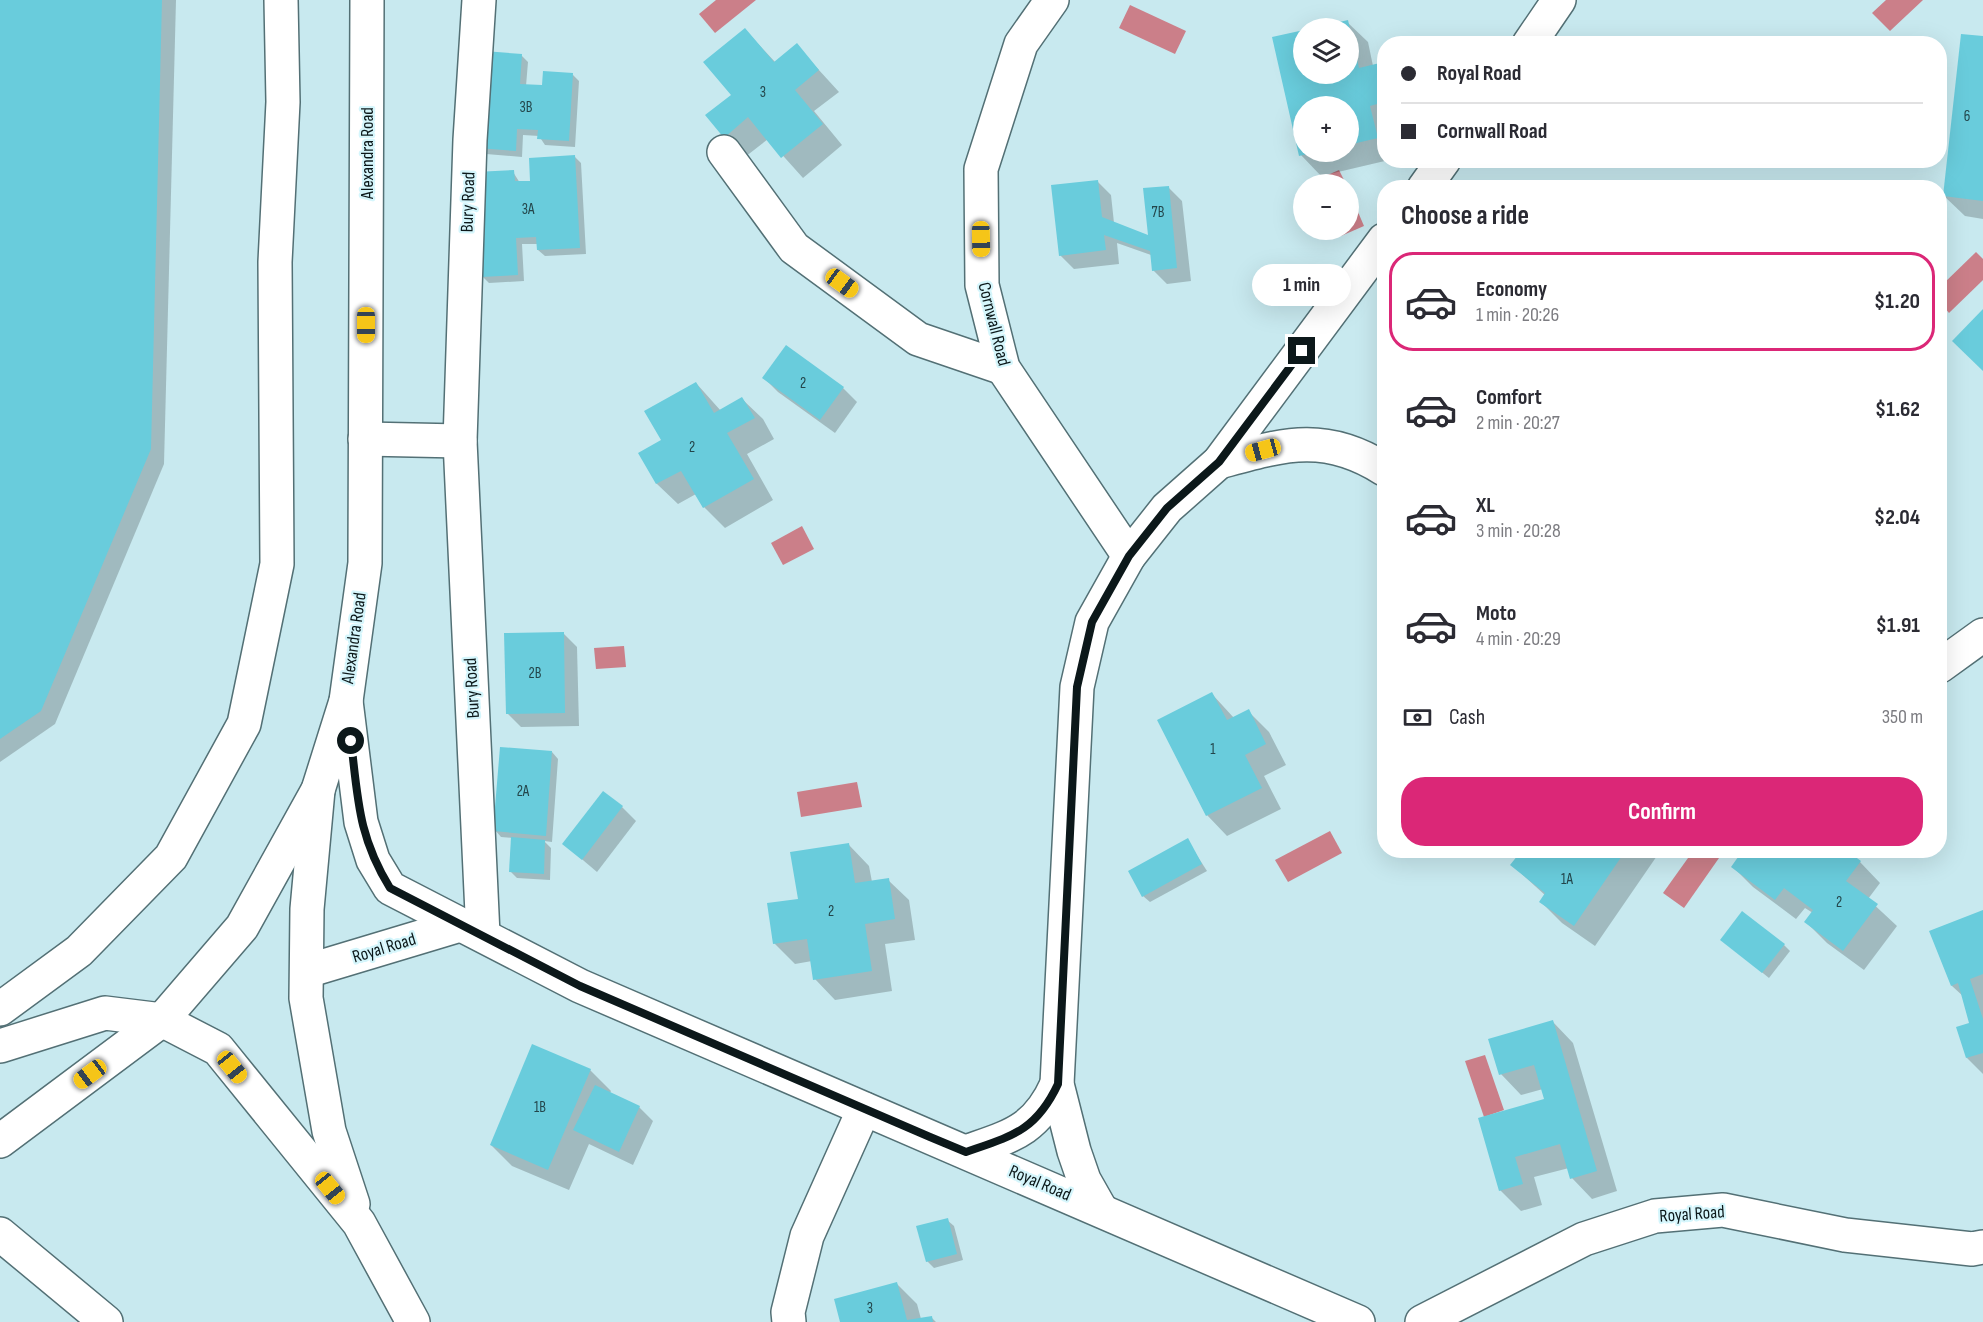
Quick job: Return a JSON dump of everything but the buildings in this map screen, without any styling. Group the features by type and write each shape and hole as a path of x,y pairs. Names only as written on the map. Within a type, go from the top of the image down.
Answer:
{"main road":[{"path":"0,1009 79,951 171,857 244,724 277,564 275,262 283,102 281,0"},
{"name":"Alexandra Road","path":"0,1141 162,1020 242,927 318,790 346,701 365,563 367,0"},
{"name":"Bury Road","path":"472,930 460,441 470,140 479,0"},
{"name":"Cornwall Road","path":"1052,0 1021,44 981,170 982,285 1003,368 1129,556"},
{"path":"1534,36 1559,0"},
{"path":"724,152 794,248 918,339 1003,368"},
{"path":"1101,1209 1084,1180 1077,1161 1058,1084 1077,687 1092,622 1129,556 1167,508 1219,462 1377,249"},
{"path":"366,439 460,441"},
{"path":"1219,462 1285,444 1329,445 1377,464"},
{"path":"1947,661 1983,635"},
{"name":"Royal Road","path":"346,701 361,822 373,860 390,888 580,986 1101,1209 1358,1322"},
{"path":"318,790 307,909 306,998 329,1131 359,1223"},
{"name":"Royal Road","path":"307,971 472,930"},
{"path":"0,1046 105,1013 162,1020 218,1049 359,1223 413,1322"},
{"path":"966,1152 1022,1130 1046,1108 1058,1084"},
{"path":"789,1322 788,1312 807,1236 864,1109"},
{"name":"Royal Road","path":"1422,1322 1584,1239 1655,1216 1724,1210 1845,1235 1972,1249 1983,1247"},
{"path":"0,1234 106,1322"}],"shaded area":[{"path":"716,0 756,0 715,33 699,14"},
{"path":"1886,0 1923,0 1890,31 1872,13"},
{"path":"1130,5 1186,31 1175,54 1119,28"},
{"path":"1359,214 1364,226 1359,228"},
{"path":"1976,252 1983,259 1983,280 1949,313 1947,311 1947,280"},
{"path":"802,526 814,549 783,565 771,543"},
{"path":"624,646 626,667 596,669 594,648"},
{"path":"857,782 862,807 801,817 797,792"},
{"path":"1330,831 1342,853 1288,882 1275,860"},
{"path":"1688,858 1719,858 1684,908 1663,893"},
{"path":"1485,1055 1504,1110 1484,1117 1465,1061"}],"route":[{"path":"351,741 361,822 373,860 390,888 580,986 966,1152 1000,1140 1022,1130 1046,1108 1058,1084 1077,687 1092,622 1129,556 1167,508 1219,462 1302,351"}]}
